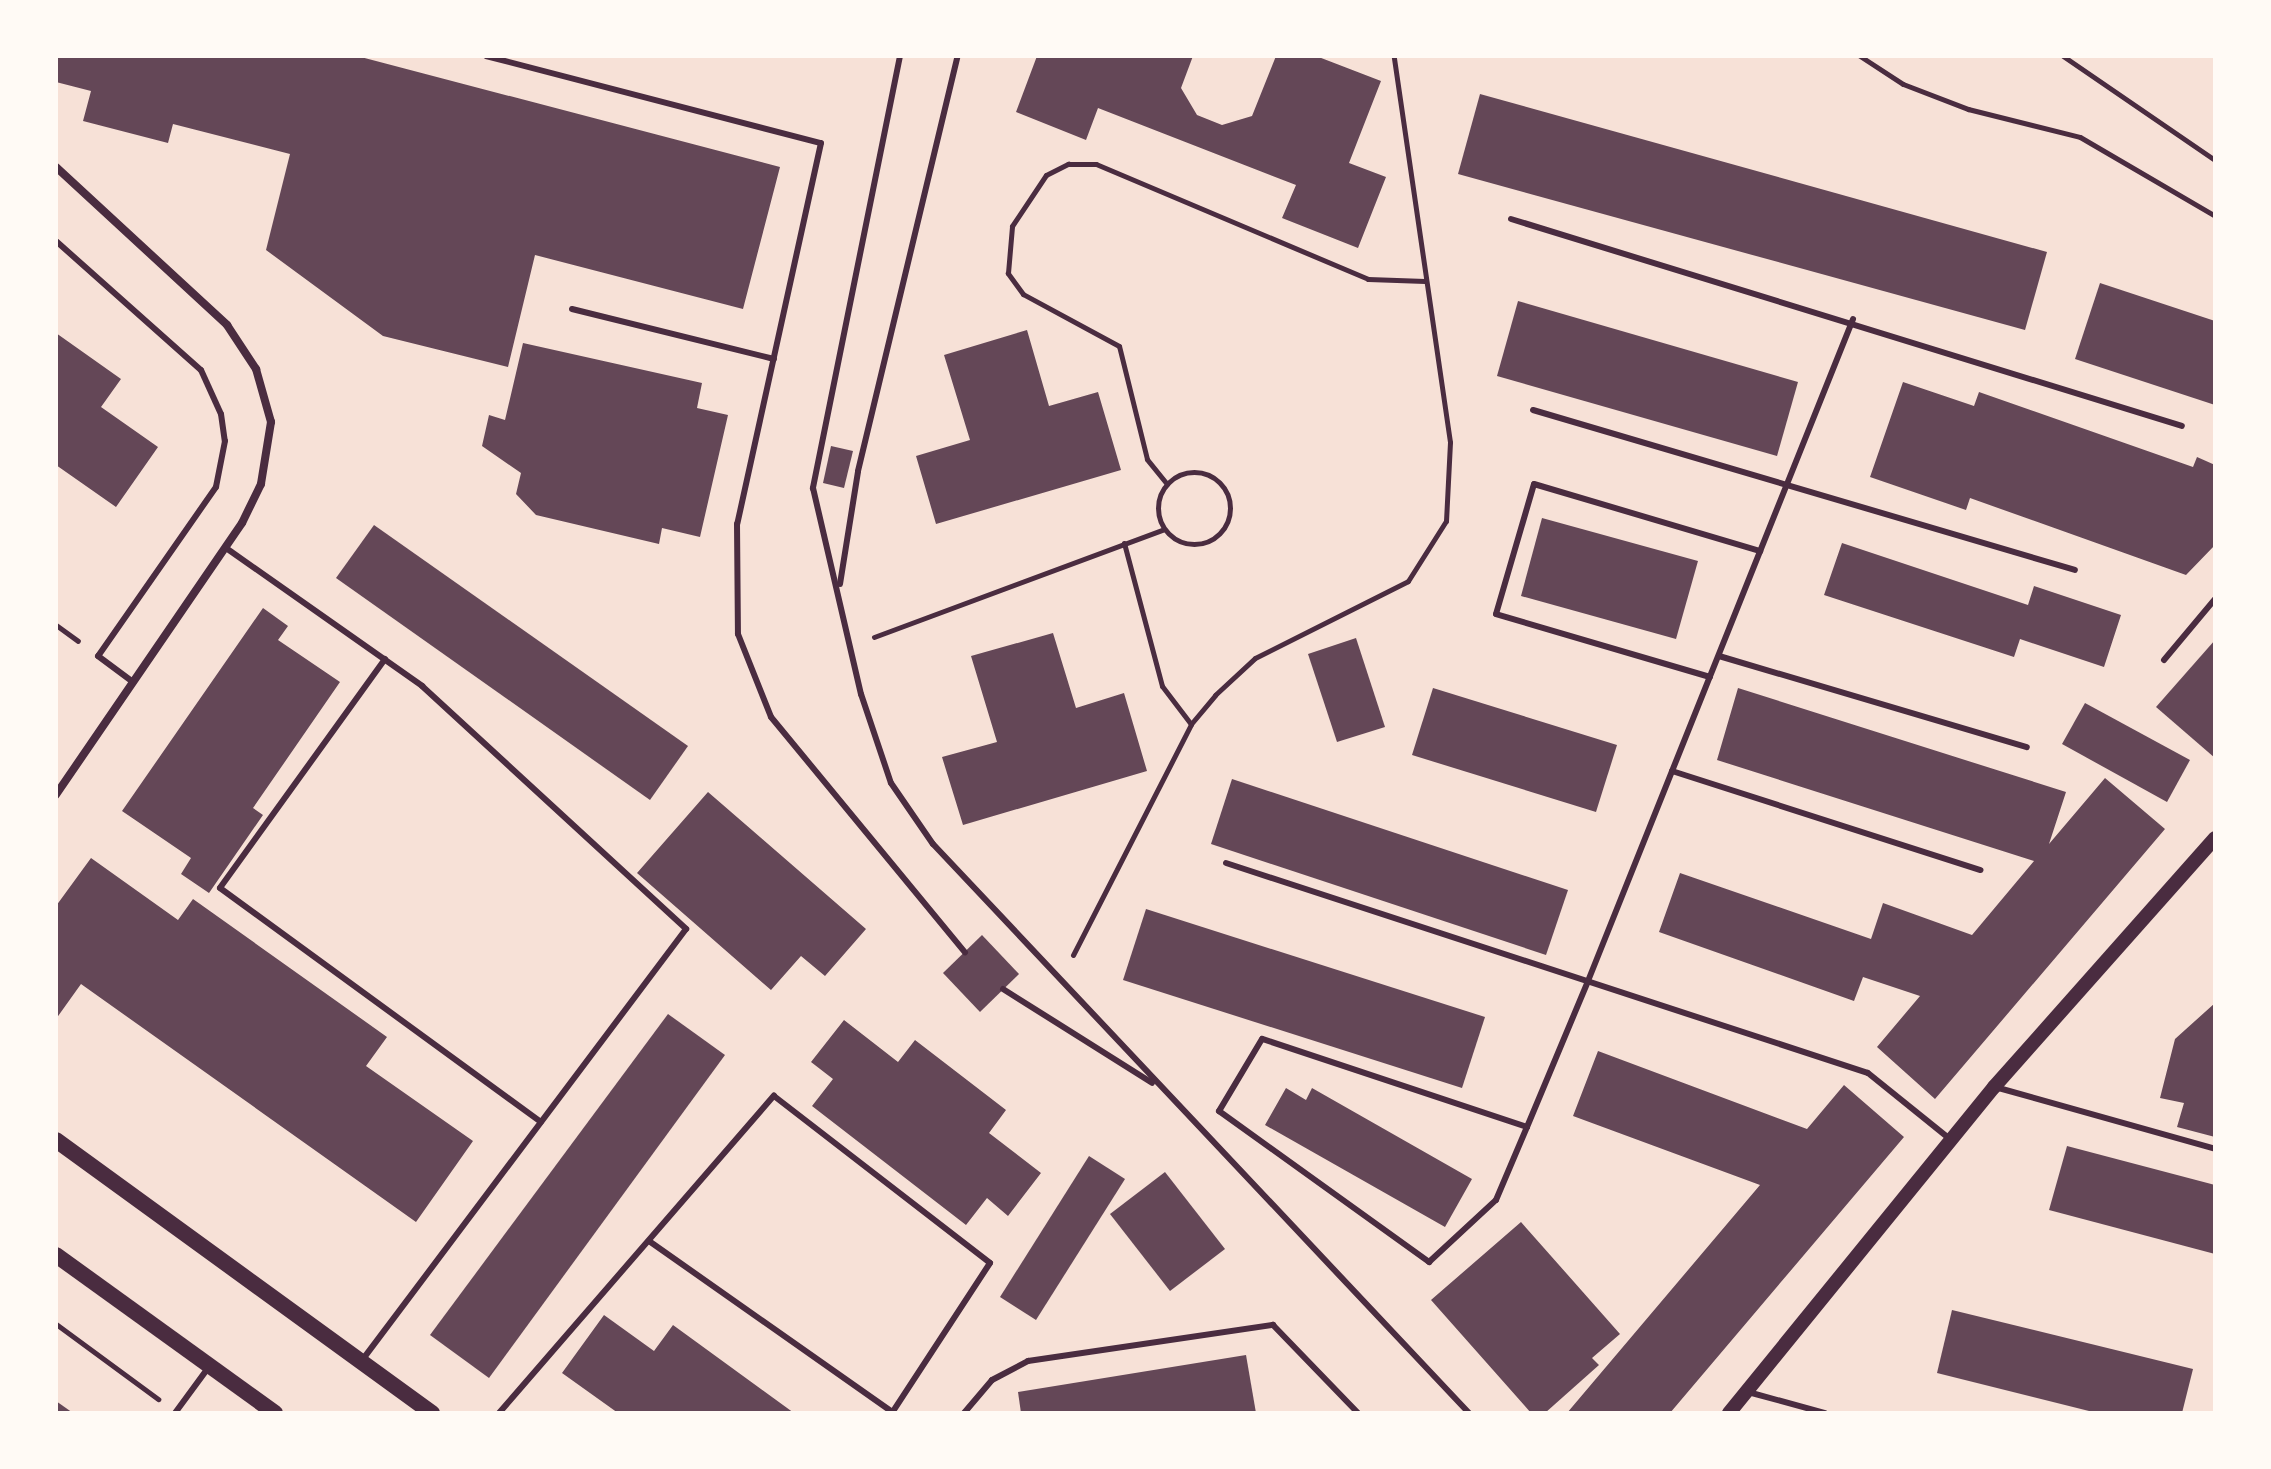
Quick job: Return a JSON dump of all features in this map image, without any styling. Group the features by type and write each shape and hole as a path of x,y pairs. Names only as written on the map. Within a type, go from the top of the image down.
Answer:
{"main road":[{"path":"56,1140 432,1413"},
{"path":"56,1255 275,1413"}],"street":[{"path":"56,167 208,304 256,369 271,422 269,453 254,502 226,548 56,795"},
{"path":"1729,1413 1994,1087 2215,838"}],"lane":[{"path":"486,56 821,143 737,524 734,599 745,660 771,717 965,952"},
{"path":"900,56 815,456 815,502 839,587 878,751 908,810 1060,981 1469,1413"},
{"path":"839,587 858,471 958,56"},
{"path":"1511,219 1853,319 2182,426"},
{"path":"56,241 201,370 221,414 225,441 216,487 98,656 133,682"},
{"path":"572,309 774,359"},
{"path":"1527,1127 1262,1039 1219,1111 1429,1262 1496,1200 1527,1127 1588,981 1853,319"},
{"path":"1533,410 1788,482 2075,570"},
{"path":"1710,677 1496,614 1534,484 1760,551"},
{"path":"226,548 385,659 686,929 361,1362"},
{"path":"2164,660 2215,599"},
{"path":"1719,656 2027,747"},
{"path":"385,659 220,888 541,1122"},
{"path":"1672,771 1981,870"},
{"path":"1226,863 1868,1073 1951,1140"},
{"path":"1003,989 1159,1088"},
{"path":"1994,1087 2215,1149"},
{"path":"499,1413 774,1096 990,1263 892,1412 649,1241"},
{"path":"964,1413 992,1380 1028,1361 1273,1325 1358,1413"},
{"path":"176,1413 210,1365"},
{"path":"1747,1392 1825,1413"}],"path":[{"path":"1060,981 1191,724 1255,658 1394,592 1430,553 1453,483 1394,56"},
{"path":"1860,56 1903,84 1968,109 2080,137 2215,216"},
{"path":"2063,56 2215,160"},
{"path":"1167,484 1147,459 1119,346 1023,294 1008,273 1012,226 1046,175 1068,164 1096,164 1368,279 1425,281"},
{"path":"1200,472 1220,484 1230,505 1225,527 1206,542 1183,542 1164,529 1158,506 1167,484 1200,472"},
{"path":"851,647 1164,529"},
{"path":"1124,543 1162,686 1191,724"},
{"path":"56,1324 176,1413"}],"building":[{"path":"56,56 357,56 780,167 743,309 535,255 508,367 383,336 266,250 290,154 173,124 168,143 83,121 91,91 56,82"},
{"path":"1037,56 1193,56 1181,88 1197,115 1222,125 1252,116 1276,56 1316,56 1381,81 1349,163 1386,177 1358,248 1282,218 1296,185 1098,108 1086,140 1016,112"},
{"path":"1480,94 2047,252 2025,330 1458,174"},
{"path":"2100,283 2215,321 2215,405 2075,359"},
{"path":"1518,301 1798,382 1777,456 1497,376"},
{"path":"1027,330 1049,406 1098,392 1121,470 936,524 916,456 970,440 944,355"},
{"path":"56,333 121,379 101,407 158,447 116,507 56,465"},
{"path":"523,343 702,383 697,408 728,415 700,537 662,528 659,544 536,515 516,494 521,473 482,446 489,415 505,420"},
{"path":"1903,382 1974,406 1979,392 2193,467 2197,457 2215,465 2215,545 2186,575 1970,498 1966,510 1870,477"},
{"path":"831,446 853,451 844,488 823,483"},
{"path":"1542,518 1698,561 1676,639 1521,596"},
{"path":"374,525 688,746 650,800 336,578"},
{"path":"1842,543 2028,605 2034,586 2121,615 2104,667 2020,639 2014,657 1824,595"},
{"path":"263,608 288,626 278,640 340,682 253,808 263,815 209,893 181,874 191,858 122,811"},
{"path":"1053,633 1076,708 1124,693 1147,771 963,825 942,757 997,742 971,656"},
{"path":"1356,638 1385,727 1337,742 1308,654"},
{"path":"2215,640 2215,758 2156,707"},
{"path":"1433,688 1617,745 1596,812 1412,755"},
{"path":"1738,688 2066,792 2049,844 2105,778 2165,829 1935,1099 1877,1047 1920,996 1863,977 1854,1001 1659,932 1680,873 1871,939 1883,903 1972,935 2034,861 1717,760"},
{"path":"2085,703 2190,760 2167,802 2062,744"},
{"path":"1232,779 1568,890 1546,955 1211,844"},
{"path":"708,792 866,929 825,976 801,956 771,990 637,873"},
{"path":"91,858 178,920 193,899 387,1037 366,1066 473,1141 416,1222 81,984 56,1019 56,906"},
{"path":"1146,909 1485,1017 1462,1088 1123,980"},
{"path":"982,935 1019,974 980,1012 943,973"},
{"path":"2215,1003 2215,1137 2177,1127 2184,1103 2160,1098 2175,1039"},
{"path":"668,1014 725,1055 489,1378 430,1335"},
{"path":"844,1020 898,1062 915,1040 1006,1110 989,1133 1041,1173 1008,1216 987,1198 966,1225 812,1106 833,1079 811,1062"},
{"path":"1598,1051 1807,1129 1844,1085 1904,1137 1670,1413 1567,1413 1760,1185 1573,1116"},
{"path":"1286,1088 1306,1100 1312,1088 1472,1179 1445,1227 1265,1125"},
{"path":"2067,1146 2215,1185 2215,1254 2049,1210"},
{"path":"1089,1156 1125,1179 1036,1320 1000,1297"},
{"path":"1165,1172 1225,1249 1170,1291 1110,1214"},
{"path":"1521,1222 1620,1334 1592,1358 1599,1365 1545,1413 1531,1413 1431,1300"},
{"path":"1952,1310 2193,1369 2182,1413 2097,1413 1937,1373"},
{"path":"604,1315 654,1351 673,1325 794,1413 618,1413 562,1373"},
{"path":"1246,1355 1256,1413 1021,1413 1018,1392"},
{"path":"56,1401 73,1413 56,1413"}]}
